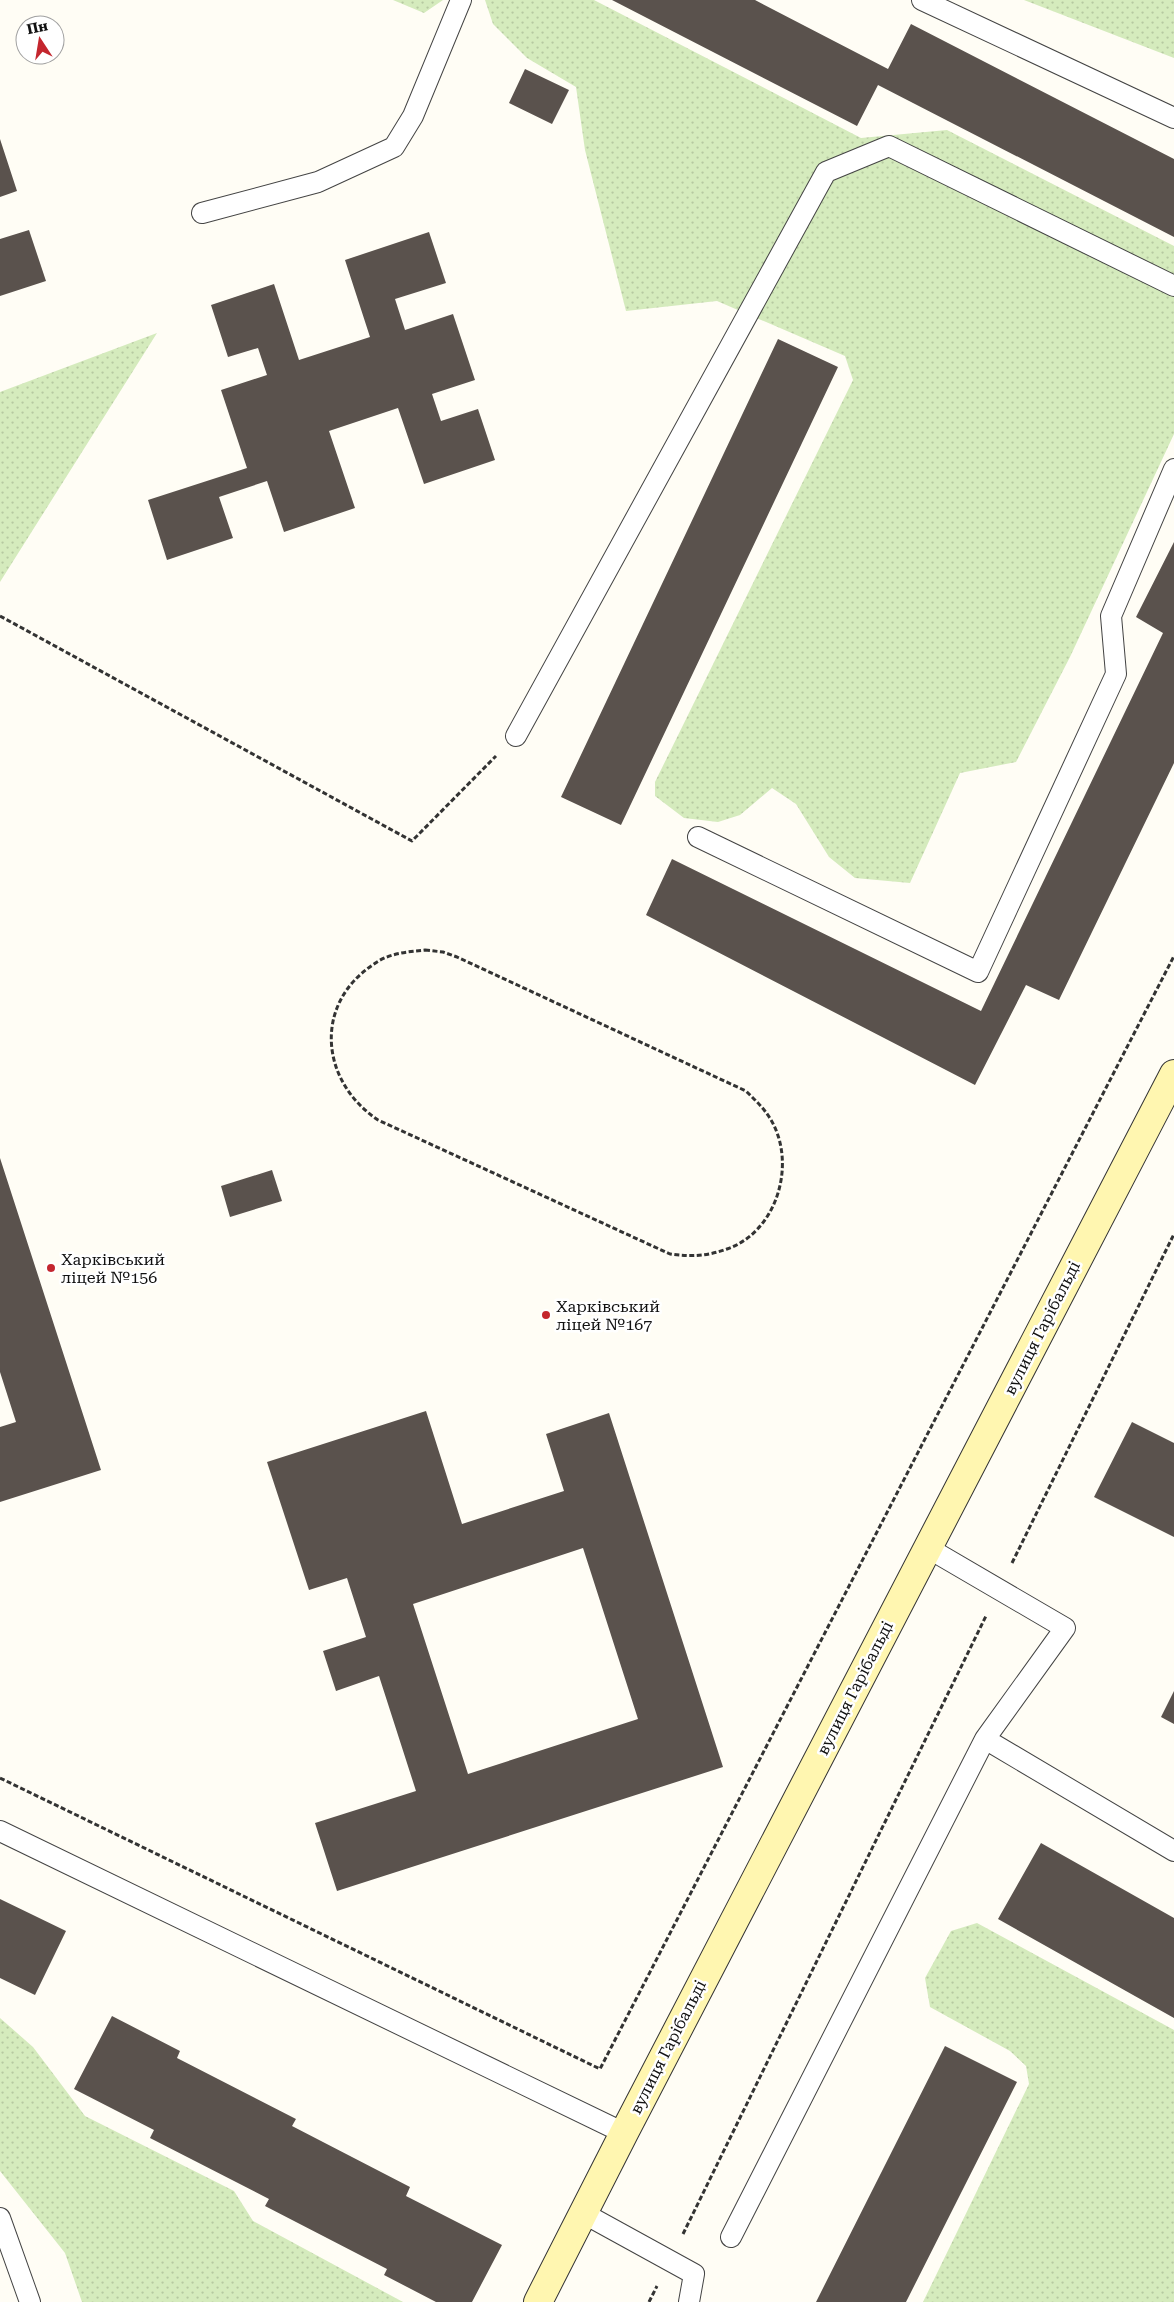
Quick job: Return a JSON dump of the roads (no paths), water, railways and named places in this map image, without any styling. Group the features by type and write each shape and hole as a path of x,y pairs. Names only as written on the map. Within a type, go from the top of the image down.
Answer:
{"street":[{"name":"вулиця Гарібальді","path":"538,2302 1174,1074"}],"lane":[{"path":"202,213 318,182 394,148 413,116 461,0"},
{"path":"922,0 1174,118"},
{"path":"516,736 826,172 890,146 1174,286"},
{"path":"698,837 978,972 1116,674 1111,616 1174,469"},
{"path":"731,2237 985,1739 1065,1628 928,1548"},
{"path":"985,1739 1174,1851"},
{"path":"0,1831 624,2133"},
{"path":"583,2213 694,2274 689,2302"},
{"path":"0,2218 30,2302"}],"place":[{"name":"Харківський ліцей №156","path":"51,1268"},
{"name":"Харківський ліцей №167","path":"546,1315"}]}
